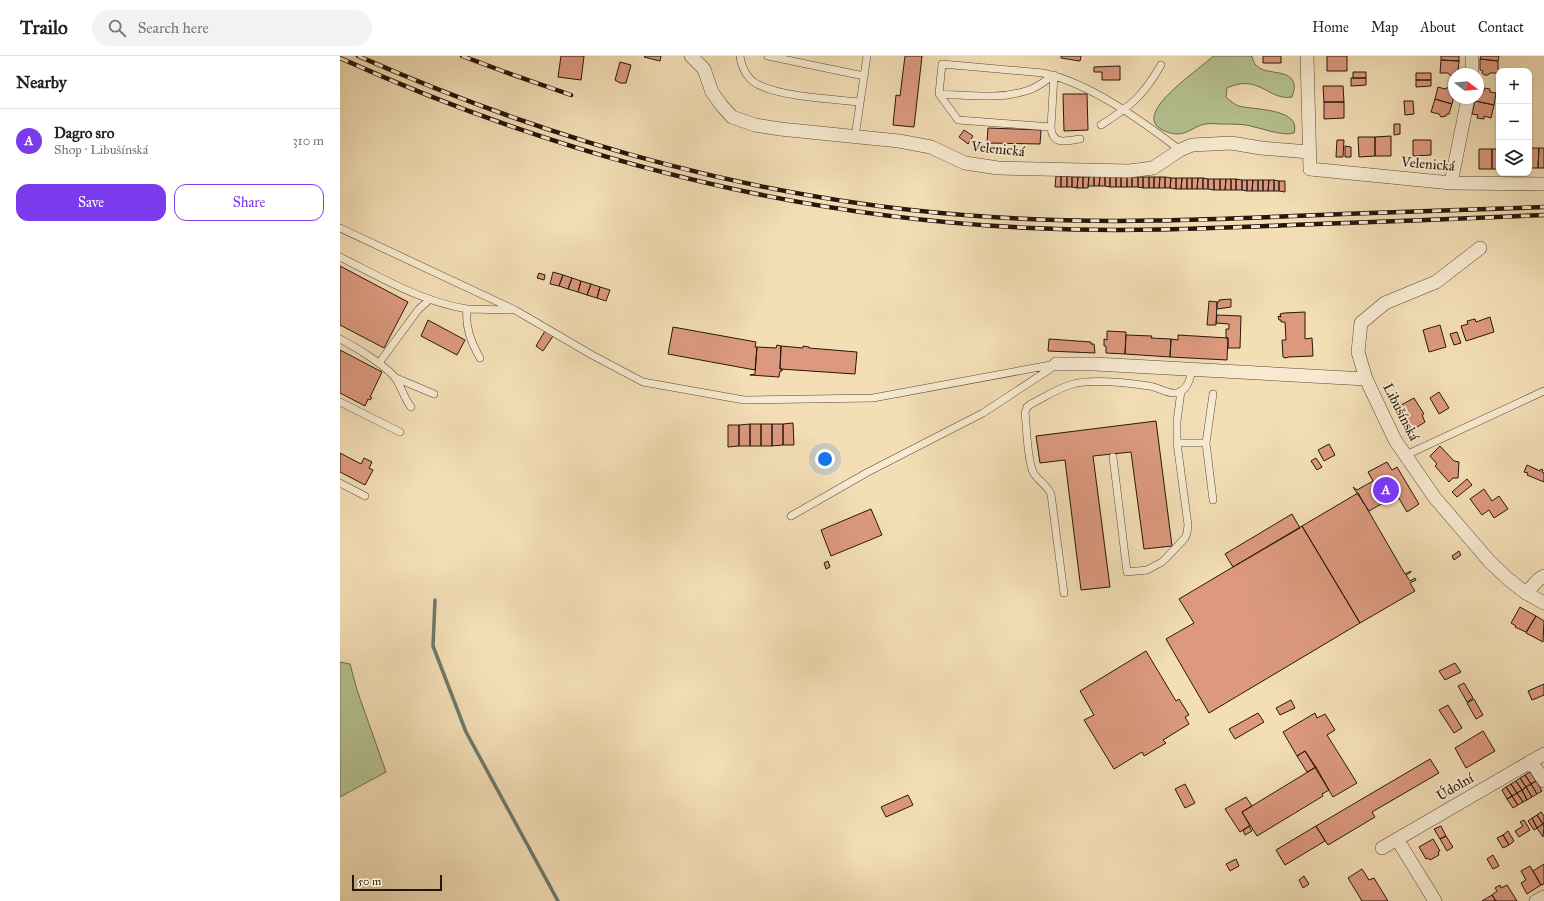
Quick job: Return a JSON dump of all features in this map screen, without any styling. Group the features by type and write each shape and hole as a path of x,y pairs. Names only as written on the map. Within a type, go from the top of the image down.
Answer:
{"street":[{"name":"Velenická","path":"691,56 704,69 712,92 732,117 755,125 780,129 899,141 931,146 964,163 998,168 1129,171 1153,168 1180,150 1192,145 1231,143 1261,148 1309,152 1310,169 1451,183 1544,184"},
{"path":"1307,56 1309,152"},
{"path":"1472,56 1472,68"},
{"path":"1451,183 1467,104"},
{"name":"Libušínská","path":"1480,248 1436,282 1385,303 1361,323 1358,352 1366,379 1395,440 1435,498 1490,562 1508,579 1526,593 1544,604"},
{"path":"1056,364 1095,364 1366,379"},
{"path":"1526,593 1539,579 1544,576"},
{"name":"Údolní","path":"1382,848 1544,754"},
{"path":"1531,761 1544,781"},
{"path":"1397,839 1434,901"}],"lane":[{"path":"740,56 741,64 747,75 756,83 773,90 860,102"},
{"path":"768,56 864,76"},
{"path":"855,137 867,56"},
{"path":"1051,127 958,120 939,94 942,64 1043,73 1071,81 1145,124 1180,150"},
{"path":"1101,125 1124,111 1138,99 1149,85 1160,65"},
{"path":"939,94 995,96 1016,93 1031,90 1054,75"},
{"path":"1054,75 1051,134 1054,138 1061,142 1080,139"},
{"path":"340,228 515,310 592,355 643,382 744,400 873,398 1056,364"},
{"path":"340,258 430,299 452,306 467,309 515,310"},
{"path":"379,363 418,310 430,299"},
{"path":"467,309 466,319 470,340 480,358"},
{"path":"340,339 379,363 396,378 434,394"},
{"path":"791,516 868,472 982,413 1056,364"},
{"path":"1064,593 1051,494 1046,486 1036,476 1032,466 1025,413 1027,407 1066,386 1085,382 1151,386 1174,393 1184,389 1190,381 1192,370"},
{"path":"396,378 405,400 411,406"},
{"path":"1113,457 1127,572 1147,570 1166,559 1185,538 1187,533 1188,525 1177,443 1177,421 1181,391"},
{"path":"1406,456 1544,391"},
{"path":"1213,394 1206,443 1213,500"},
{"path":"340,402 400,432"},
{"path":"1177,443 1206,443"},
{"path":"340,483 365,496"}],"green space":[{"path":"1213,56 1252,56 1259,68 1280,73 1291,78 1294,84 1292,97 1276,95 1255,85 1238,84 1227,88 1226,97 1239,106 1284,115 1291,119 1295,125 1294,133 1284,134 1237,124 1202,125 1182,134 1175,134 1158,127 1154,117 1157,108 1175,88"},
{"path":"340,662 350,664 357,690 386,772 340,797"}],"building":[{"path":"561,56 584,56 581,80 558,77"},
{"path":"661,56 660,61 644,57"},
{"path":"905,56 922,56 914,127 893,125 896,95 900,96"},
{"path":"1061,56 1081,56 1080,61 1061,58"},
{"path":"1263,56 1281,56 1281,63 1263,63"},
{"path":"1327,56 1347,56 1347,71 1327,71"},
{"path":"1441,56 1459,56 1459,61 1441,60"},
{"path":"1481,56 1499,56 1498,61 1480,59"},
{"path":"1480,59 1498,61 1496,73 1485,75 1484,68 1480,68"},
{"path":"1441,60 1459,61 1458,68 1448,68 1448,73 1440,73"},
{"path":"620,62 631,65 626,83 620,83 615,80"},
{"path":"1120,66 1120,80 1102,80 1102,72 1094,72 1094,67"},
{"path":"1353,72 1366,72 1366,78 1353,78"},
{"path":"1416,73 1431,73 1431,80 1416,80"},
{"path":"1351,78 1366,78 1366,85 1351,86"},
{"path":"1416,80 1431,80 1431,86 1416,87"},
{"path":"1323,86 1343,86 1344,102 1324,102"},
{"path":"1438,87 1445,89 1448,88 1448,103 1435,99"},
{"path":"1484,88 1490,89 1490,92 1496,93 1494,105 1484,103"},
{"path":"1063,94 1087,94 1088,130 1064,131"},
{"path":"1435,99 1452,104 1449,114 1446,116 1441,117 1439,114 1431,112"},
{"path":"1404,101 1413,101 1414,114 1405,115"},
{"path":"1324,102 1344,102 1344,118 1324,119"},
{"path":"1484,103 1494,105 1491,118 1484,116 1484,119 1477,118 1478,115 1472,114 1474,104"},
{"path":"1394,124 1400,124 1400,134 1394,135"},
{"path":"988,128 1041,130 1040,144 987,143"},
{"path":"964,130 973,136 968,144 959,137"},
{"path":"1391,136 1391,156 1375,156 1375,137"},
{"path":"1358,137 1375,137 1375,156 1359,157"},
{"path":"1337,140 1344,140 1343,157 1336,157"},
{"path":"1413,140 1431,140 1431,155 1413,156"},
{"path":"1345,146 1351,147 1351,157 1345,157"},
{"path":"1532,148 1539,148 1538,168 1532,168"},
{"path":"1539,148 1544,148 1544,168 1538,168"},
{"path":"1479,149 1492,149 1492,169 1479,169"},
{"path":"1492,149 1496,149 1496,169 1492,169"},
{"path":"1089,175 1094,175 1094,186 1088,186"},
{"path":"1094,175 1100,176 1099,186 1094,186"},
{"path":"1056,176 1061,176 1061,187 1055,187"},
{"path":"1061,176 1067,176 1067,187 1061,187"},
{"path":"1067,176 1072,177 1072,187 1067,187"},
{"path":"1100,176 1105,176 1105,186 1099,186"},
{"path":"1105,176 1110,176 1110,187 1105,186"},
{"path":"1110,176 1116,176 1116,187 1110,187"},
{"path":"1116,176 1121,176 1121,187 1116,187"},
{"path":"1121,176 1127,176 1127,187 1121,187"},
{"path":"1127,176 1132,177 1132,187 1127,187"},
{"path":"1072,177 1078,177 1077,188 1072,187"},
{"path":"1078,177 1083,177 1083,188 1077,188"},
{"path":"1083,177 1089,177 1088,188 1083,188"},
{"path":"1132,177 1138,177 1138,187 1132,187"},
{"path":"1138,177 1143,177 1143,188 1138,187"},
{"path":"1143,177 1149,177 1149,188 1143,188"},
{"path":"1149,177 1154,177 1154,188 1149,188"},
{"path":"1154,177 1160,177 1159,188 1154,188"},
{"path":"1160,177 1165,177 1165,188 1159,188"},
{"path":"1165,177 1171,178 1170,188 1165,188"},
{"path":"1171,178 1176,178 1176,189 1170,188"},
{"path":"1176,178 1182,178 1181,189 1176,189"},
{"path":"1182,178 1187,178 1187,189 1181,189"},
{"path":"1187,178 1192,178 1192,189 1187,189"},
{"path":"1192,178 1198,178 1197,189 1192,189"},
{"path":"1198,178 1203,178 1203,189 1197,189"},
{"path":"1203,178 1208,179 1208,189 1203,189"},
{"path":"1208,179 1214,179 1214,190 1208,189"},
{"path":"1214,179 1220,179 1220,190 1214,190"},
{"path":"1220,179 1226,179 1225,190 1220,190"},
{"path":"1226,179 1231,179 1231,190 1225,190"},
{"path":"1231,179 1236,179 1236,190 1231,190"},
{"path":"1236,179 1242,180 1242,190 1236,190"},
{"path":"1242,180 1247,180 1247,191 1242,190"},
{"path":"1247,180 1253,180 1252,191 1247,191"},
{"path":"1253,180 1258,180 1258,191 1252,191"},
{"path":"1258,180 1263,180 1263,191 1258,191"},
{"path":"1263,180 1269,180 1268,191 1263,191"},
{"path":"1269,180 1274,180 1274,191 1268,191"},
{"path":"1274,180 1279,181 1279,191 1274,191"},
{"path":"1279,181 1285,181 1285,192 1279,191"},
{"path":"340,266 408,302 384,348 340,325"},
{"path":"553,272 563,275 559,286 550,284"},
{"path":"539,273 545,275 544,280 537,278"},
{"path":"563,275 572,278 568,289 559,286"},
{"path":"572,278 581,281 578,292 568,289"},
{"path":"581,281 591,284 587,295 578,292"},
{"path":"591,284 600,287 597,298 587,295"},
{"path":"600,287 610,290 606,301 597,298"},
{"path":"1231,299 1231,307 1217,309 1217,302 1219,302 1219,300"},
{"path":"1209,301 1217,302 1216,325 1207,325"},
{"path":"1305,312 1305,339 1312,338 1313,356 1285,358 1283,357 1282,340 1286,340 1285,322 1281,322 1278,316 1281,317 1280,314 1284,313"},
{"path":"1217,315 1241,316 1240,348 1228,348 1226,329 1229,329 1229,324 1216,323"},
{"path":"1490,317 1494,332 1466,341 1461,326 1468,324 1467,321 1475,319 1476,322"},
{"path":"428,320 465,340 457,355 421,336"},
{"path":"1440,325 1446,347 1429,352 1423,330"},
{"path":"673,327 756,342 755,370 668,354"},
{"path":"545,331 553,336 543,351 536,346"},
{"path":"1107,331 1126,332 1125,354 1106,353 1104,339 1107,340"},
{"path":"1457,332 1461,343 1454,345 1450,334"},
{"path":"1126,335 1152,336 1151,338 1171,339 1170,357 1125,354"},
{"path":"1178,335 1228,338 1227,360 1170,357 1171,339 1178,340"},
{"path":"1049,339 1091,342 1091,344 1094,344 1095,353 1048,351"},
{"path":"777,345 781,346 780,369 782,369 782,371 780,371 779,377 750,375 755,374 757,347 776,348"},
{"path":"781,346 803,348 803,346 809,348 857,352 855,374 780,369"},
{"path":"340,350 382,372 370,397 372,398 370,400 368,399 365,406 340,393"},
{"path":"1439,392 1449,408 1439,414 1430,398"},
{"path":"1414,398 1424,414 1422,415 1425,422 1411,431 1397,404 1400,402 1401,405"},
{"path":"1156,421 1172,546 1144,549 1131,452 1093,456 1110,587 1081,590 1065,460 1040,463 1036,436"},
{"path":"793,423 794,445 783,445 783,424"},
{"path":"750,424 750,446 739,446 739,425"},
{"path":"750,424 761,424 761,446 750,446"},
{"path":"761,424 772,424 772,446 761,446"},
{"path":"772,424 783,424 783,445 772,446"},
{"path":"728,425 739,425 739,446 728,447"},
{"path":"1329,444 1335,455 1324,461 1318,450"},
{"path":"1440,446 1454,461 1459,462 1458,478 1453,478 1449,482 1435,466 1437,464 1430,456"},
{"path":"340,453 361,464 364,458 372,462 369,468 373,470 365,485 340,472"},
{"path":"1316,458 1322,467 1317,470 1311,461"},
{"path":"1387,462 1392,470 1397,467 1419,504 1407,512 1397,495 1369,511 1353,487 1357,490 1373,481 1368,472"},
{"path":"1527,465 1540,471 1541,469 1543,470 1544,482 1527,475 1528,473 1524,472"},
{"path":"1467,479 1472,485 1457,497 1452,492"},
{"path":"1484,489 1492,501 1499,496 1508,509 1494,518 1489,510 1482,515 1470,499"},
{"path":"1358,493 1405,574 1411,571 1406,575 1410,581 1415,578 1416,580 1410,583 1415,591 1360,623 1302,526"},
{"path":"871,509 882,535 831,556 821,530"},
{"path":"1292,514 1300,528 1233,567 1225,554"},
{"path":"1302,526 1360,623 1209,713 1166,639 1194,623 1179,599"},
{"path":"1459,551 1461,555 1454,560 1452,556"},
{"path":"828,561 830,567 826,569 824,563"},
{"path":"1520,607 1536,616 1526,632 1515,627 1516,626 1511,623"},
{"path":"1536,616 1544,621 1543,642 1526,633"},
{"path":"1146,651 1176,701 1179,699 1189,715 1185,717 1189,724 1163,740 1166,743 1144,756 1142,752 1114,769 1084,720 1094,715 1080,691"},
{"path":"1455,663 1461,672 1445,680 1439,671"},
{"path":"1464,683 1473,698 1467,702 1458,686"},
{"path":"1544,684 1544,695 1532,700 1528,691"},
{"path":"1474,699 1483,715 1476,719 1467,703"},
{"path":"1291,700 1295,708 1280,715 1276,708"},
{"path":"1448,705 1462,728 1454,733 1439,710"},
{"path":"1258,713 1264,722 1235,739 1229,729"},
{"path":"1315,713 1317,718 1325,714 1335,730 1327,735 1357,783 1333,797 1305,751 1297,756 1283,732"},
{"path":"1483,731 1495,751 1466,768 1455,748"},
{"path":"1305,751 1316,767 1307,772 1297,756"},
{"path":"1430,759 1439,773 1372,812 1375,817 1328,845 1316,826"},
{"path":"1316,767 1329,790 1322,794 1323,796 1257,836 1242,812"},
{"path":"1530,772 1536,781 1531,784 1525,775"},
{"path":"1525,775 1531,784 1526,787 1520,778"},
{"path":"1520,778 1526,787 1522,790 1516,781"},
{"path":"1516,781 1522,790 1517,793 1511,784"},
{"path":"1536,781 1542,791 1537,794 1531,784"},
{"path":"1185,784 1195,803 1185,808 1175,789"},
{"path":"1511,784 1517,793 1512,796 1506,787"},
{"path":"1531,784 1537,794 1532,797 1526,787"},
{"path":"1506,787 1512,796 1507,799 1502,790"},
{"path":"1526,787 1532,797 1527,800 1522,790"},
{"path":"1522,790 1527,800 1523,802 1517,793"},
{"path":"1517,793 1523,802 1518,805 1512,796"},
{"path":"908,795 913,805 886,817 881,807"},
{"path":"1512,796 1518,805 1513,808 1507,799"},
{"path":"1246,797 1252,806 1242,812 1250,826 1240,832 1225,809"},
{"path":"1541,812 1544,816 1543,824 1537,815"},
{"path":"1537,815 1543,824 1537,828 1532,818"},
{"path":"1532,818 1537,828 1534,830 1528,821"},
{"path":"1524,820 1530,830 1519,837 1515,831 1523,826 1520,822"},
{"path":"1543,824 1544,827 1543,837 1537,828"},
{"path":"1249,826 1252,831 1245,835 1243,830"},
{"path":"1316,826 1325,841 1285,865 1276,850"},
{"path":"1441,826 1446,836 1440,839 1434,829"},
{"path":"1508,831 1514,841 1509,845 1503,835"},
{"path":"1503,835 1509,845 1503,848 1497,838"},
{"path":"1446,836 1453,847 1447,851 1440,839"},
{"path":"1433,839 1440,851 1438,852 1439,855 1430,860 1428,858 1426,859 1419,847"},
{"path":"1493,855 1499,866 1493,869 1487,859"},
{"path":"1236,859 1239,866 1230,871 1226,864"},
{"path":"1544,864 1544,884 1541,885 1533,871"},
{"path":"1530,866 1541,885 1527,894 1521,883 1526,880 1521,871"},
{"path":"1362,869 1369,880 1374,878 1388,901 1362,901 1348,878"},
{"path":"1304,876 1309,884 1303,888 1299,880"},
{"path":"1500,885 1501,888 1507,885 1517,901 1496,901 1492,895 1497,891 1495,888"},
{"path":"1492,895 1496,901 1482,901"}],"waterway":[{"path":"435,600 433,646 466,732 558,901"}],"railway":[{"path":"358,56 434,88 511,117 667,165 747,183 827,198 908,210 991,217 1079,221 1123,221 1544,207"},
{"path":"462,56 571,95"},
{"path":"340,58 423,93 507,125 592,152 678,176 764,195 852,211 941,222 1031,228 1096,230 1226,228 1544,215"}],"place":[{"name":"Dagro sro","path":"1386,490"}]}
